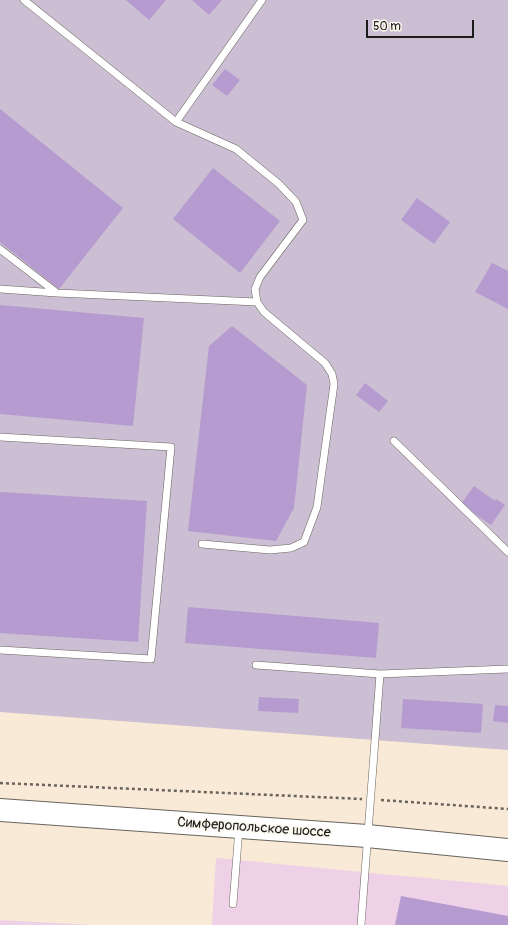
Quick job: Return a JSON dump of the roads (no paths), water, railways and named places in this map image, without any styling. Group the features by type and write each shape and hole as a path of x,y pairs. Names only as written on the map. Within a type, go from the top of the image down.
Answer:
{"main road":[{"name":"Симферопольское шоссе","path":"0,810 368,836 508,850"}],"lane":[{"path":"24,0 176,122 236,149 278,184 296,202 303,220 260,277 255,289 257,302 264,312 325,363 332,374 334,384 317,506 304,542 291,548 270,550 202,544"},
{"path":"176,122 262,0"},
{"path":"0,249 57,293"},
{"path":"0,289 257,302"},
{"path":"0,437 171,446 151,659 0,650"},
{"path":"394,441 508,552"},
{"path":"256,665 380,674 508,669"},
{"path":"361,925 380,674"},
{"path":"233,904 239,828"}]}
